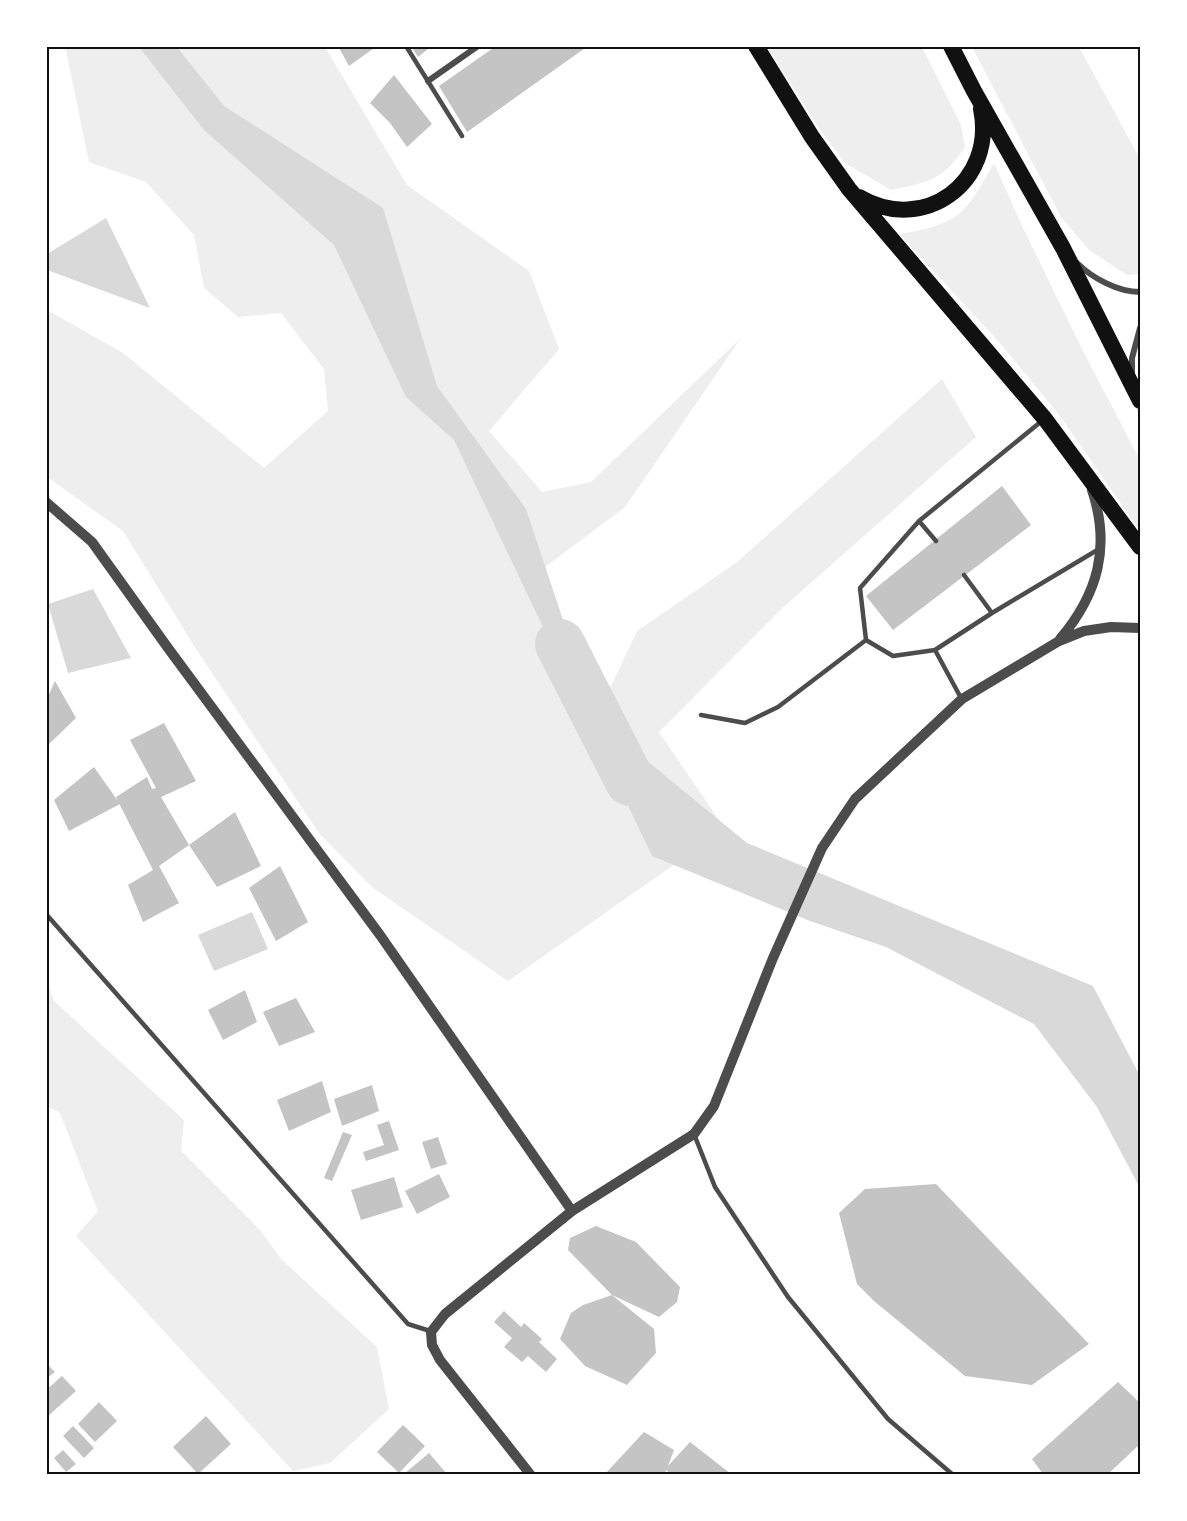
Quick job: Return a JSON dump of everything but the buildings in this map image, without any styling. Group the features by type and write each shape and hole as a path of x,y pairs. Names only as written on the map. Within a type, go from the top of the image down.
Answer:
{"highway":[{"path":"756,46 812,137 849,189 1045,419 1140,547"},
{"path":"951,46 1063,248 1140,401"},
{"path":"849,189 873,205 900,211 928,206 952,193 971,172 981,146 982,118 974,91"}],"street":[{"path":"428,81 478,46"},
{"path":"1063,248 1082,268 1106,283 1133,292 1140,291"},
{"path":"1132,384 1132,358 1140,328"},
{"path":"1059,640 1076,620 1089,598 1097,573 1101,548 1099,510 1088,475"},
{"path":"46,502 92,542 380,935 572,1212"},
{"path":"530,1474 440,1360 432,1345 431,1332 445,1314 572,1212 694,1134 714,1106 773,958 822,848 855,799 962,699 1059,640 1084,631 1111,627 1140,628"}],"lane":[{"path":"406,46 462,136"},
{"path":"866,640 860,588 919,522 1045,419"},
{"path":"919,522 936,541"},
{"path":"866,640 893,656 935,650 1101,548"},
{"path":"964,575 992,613"},
{"path":"700,715 745,723 777,708 866,640"},
{"path":"935,650 962,699"},
{"path":"46,914 408,1324 431,1332"},
{"path":"694,1134 716,1186 788,1297 888,1419 952,1474"}],"shaded area":[{"path":"65,46 325,47 407,185 529,271 559,349 489,431 542,492 591,482 741,338 625,507 545,567 596,718 637,631 736,563 942,379 976,437 779,611 659,732 725,829 508,981 372,887 319,833 198,652 123,531 47,477 47,310 123,353 264,468 328,411 324,369 281,313 238,317 204,288 194,235 146,182 89,162"},
{"path":"139,47 177,47 224,106 383,208 437,386 526,509 596,719 747,843 1093,986 1140,1076 1140,1188 1097,1107 1034,1024 886,947 810,921 652,856 454,440 406,397 334,245 204,130"},
{"path":"767,47 922,47 961,125 965,147 949,167 934,178 891,190 845,163 818,127"},
{"path":"972,47 1079,47 1140,159 1140,274 1127,275 1089,250 1061,217"},
{"path":"994,163 1085,355 1140,460 1140,531 1060,416 999,342 899,234 936,226 959,214 975,195"},
{"path":"106,218 150,308 47,270 47,254"},
{"path":"93,589 131,658 68,673 48,604"},
{"path":"252,912 268,949 214,971 198,935"},
{"path":"47,982 54,1001 184,1120 181,1151 260,1230 281,1259 377,1347 389,1409 330,1463 293,1471 76,1236 98,1211 60,1113 47,1106"}],"waterway":[{"path":"560,644 630,781"}]}
